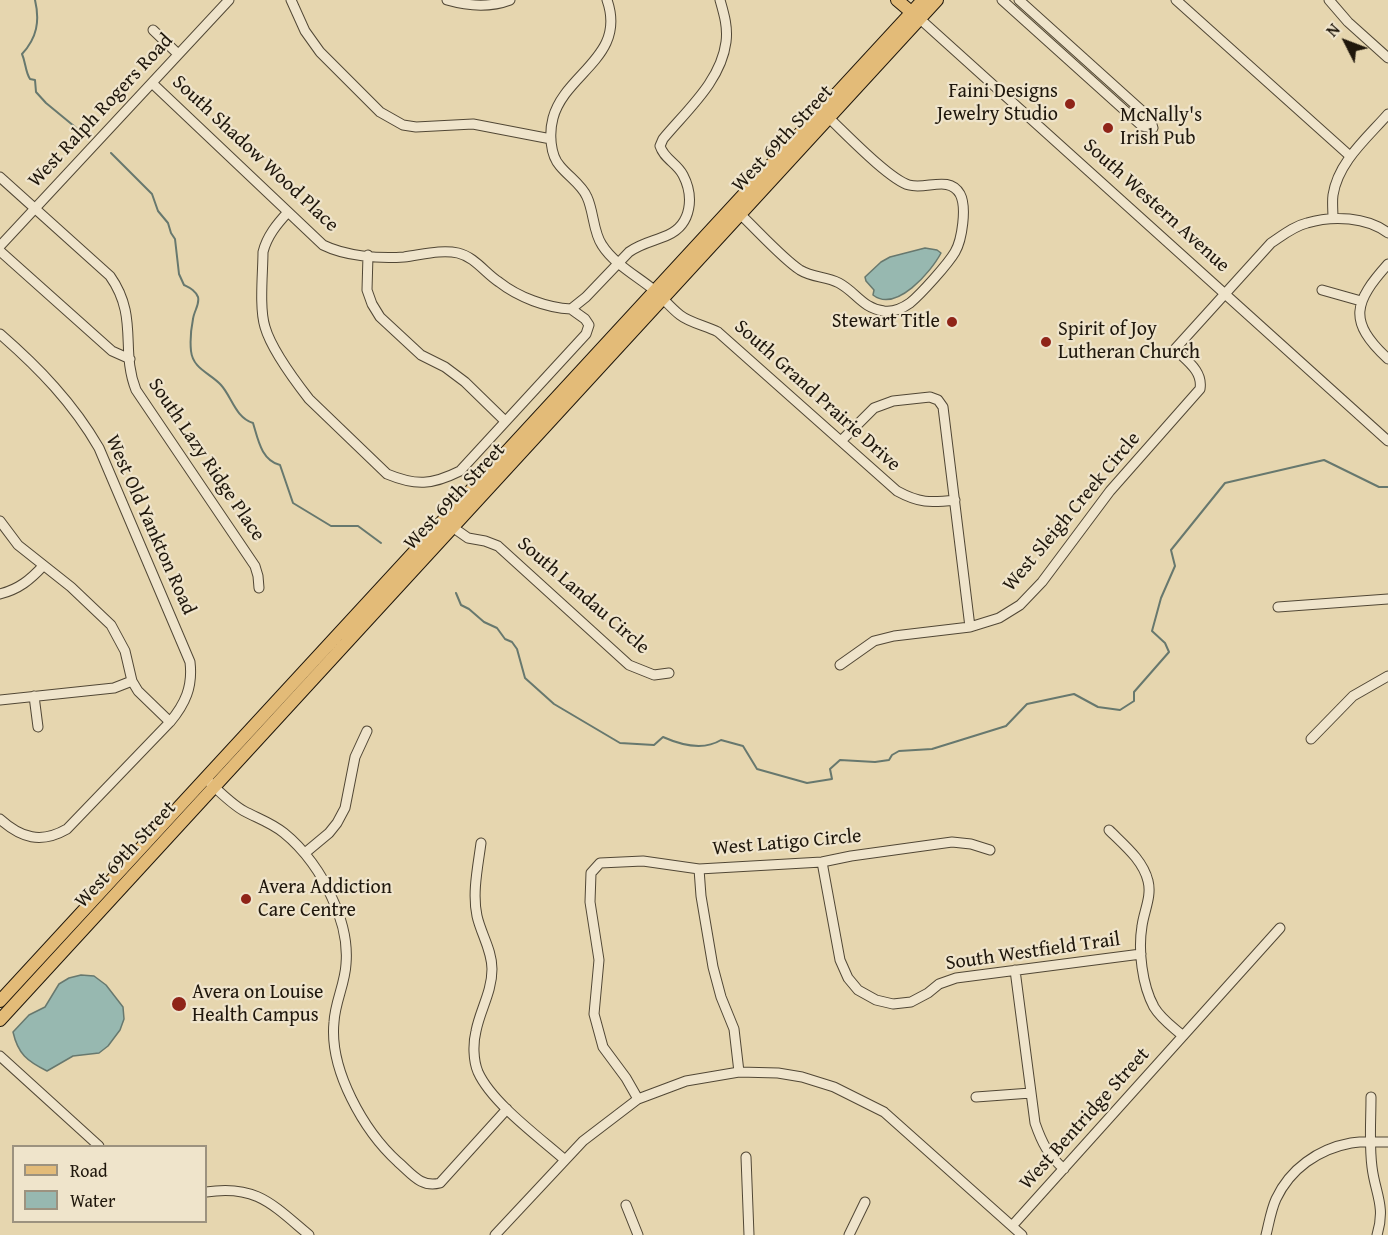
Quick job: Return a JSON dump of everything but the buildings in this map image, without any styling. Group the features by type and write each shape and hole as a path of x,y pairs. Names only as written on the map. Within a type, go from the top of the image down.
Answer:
{"main road":[{"name":"South Western Avenue","path":"897,0 915,16"},
{"name":"West 69th Street","path":"736,210 829,118 915,16 922,0"},
{"name":"West 69th Street","path":"0,1020 210,783 448,524 520,436 658,294 915,16 937,0"},
{"name":"West 69th Street","path":"448,524 530,445 658,294"},
{"path":"520,436 530,445"},
{"name":"West 69th Street","path":"0,1001 210,783"}],"street":[{"name":"West Ralph Rogers Road","path":"0,246 229,0"},
{"path":"291,0 305,32 320,52 380,112 391,118 416,127 473,124 551,139"},
{"path":"447,0 481,5 499,4 510,0"},
{"name":"South Grand Prairie Drive","path":"608,0 611,22 608,40 600,56 565,94 557,107 552,120 551,139 558,164 588,197 601,245 682,317 718,332 897,491 928,503 955,500"},
{"path":"288,212 266,241 263,252 264,325 298,385 324,414 387,474 402,480 422,483 441,480 460,471 586,334 589,325 585,319 571,309 637,246 670,234 682,223 691,199 687,184 681,171 663,154 660,146 663,139 711,81 721,62 727,40 726,21 720,0"},
{"path":"1002,0 1142,126 1153,128 1150,118 1019,0"},
{"path":"1176,0 1350,156"},
{"path":"1329,0 1348,22 1388,58"},
{"name":"South Western Avenue","path":"915,16 1388,441"},
{"path":"153,30 178,54"},
{"name":"South Shadow Wood Place","path":"152,83 323,244 347,254 401,257 444,252 458,253 471,259 499,283 513,291 556,308 571,309"},
{"path":"1333,218 1333,195 1339,175 1350,156 1388,114"},
{"path":"736,210 798,269 812,276 841,284 860,302 872,309 887,312 910,303 956,251 963,218 959,193 953,187 942,183 922,187 909,185 894,177 829,118"},
{"name":"South Lazy Ridge Place","path":"0,177 110,276 119,289 128,317 131,378 136,390 255,566 259,588"},
{"path":"1224,294 1271,243 1307,223 1333,218 1361,221 1388,233"},
{"path":"0,251 112,351 130,359"},
{"path":"368,255 367,290 380,317 421,355 465,382 506,421"},
{"path":"1388,264 1368,286 1361,301 1359,314 1363,329 1371,343 1388,359"},
{"path":"1323,290 1361,301"},
{"name":"West Sleigh Creek Circle","path":"840,665 874,641 894,636 970,627 999,618 1020,605 1042,582 1110,491 1200,389 1202,380 1196,370 1175,349 1224,294"},
{"name":"West Old Yankton Road","path":"0,333 38,367 84,422 111,474 190,662 192,675 183,706 67,829 54,836 39,838 24,834 0,819"},
{"path":"842,441 874,408 892,400 930,397 938,400 943,407 970,627"},
{"path":"0,521 18,545 71,587 111,625 125,651 132,681 145,700 170,722"},
{"name":"South Landau Circle","path":"448,524 468,538 485,540 498,546 629,665 654,675 669,673"},
{"path":"0,594 19,588 31,580 43,566"},
{"path":"1278,607 1388,599"},
{"path":"1311,739 1353,696 1388,676"},
{"path":"0,700 114,688 132,681"},
{"path":"34,696 38,728"},
{"path":"304,853 329,832 345,808 355,757 367,731"},
{"path":"210,783 243,810 284,833 304,853 332,896 344,929 346,965 333,1022 335,1051 349,1093 367,1127 388,1153 420,1182 430,1185 440,1183 507,1108"},
{"path":"1109,830 1137,858 1148,879 1150,890 1142,923 1141,954 1148,992 1161,1017 1183,1036"},
{"name":"West Latigo Circle","path":"638,1099 603,1047 594,1014 599,960 590,902 591,873 600,863 643,861 699,869 822,862 952,842 971,844 990,850"},
{"path":"481,843 476,884 477,915 488,946 492,976 476,1030 474,1051 477,1070 489,1091 565,1160"},
{"name":"South Westfield Trail","path":"822,862 840,960 848,978 858,990 876,1000 893,1004 910,1002 928,993 939,984 956,978 1141,954"},
{"path":"699,869 700,896 713,967 721,997 734,1029 739,1072"},
{"name":"West Bentridge Street","path":"1012,1226 1280,928"},
{"path":"1015,970 1035,1123 1042,1144 1051,1157 1064,1169"},
{"path":"0,1056 98,1145"},
{"path":"495,1235 595,1130 638,1099 686,1081 739,1072 778,1073 802,1077 834,1087 884,1112 1022,1235"},
{"path":"976,1097 1031,1093"},
{"path":"1371,1097 1372,1167 1380,1197 1380,1224 1377,1235"},
{"path":"1266,1235 1276,1199 1291,1175 1310,1159 1328,1149 1352,1143 1388,1142"},
{"path":"746,1157 749,1235"},
{"path":"207,1192 228,1189 254,1194 272,1204 309,1235"},
{"path":"849,1235 865,1202"},
{"path":"626,1204 638,1235"}],"water":[{"path":"925,248 941,253 912,288 892,299 882,299 873,295 874,290 865,277 881,262 890,257"},
{"path":"81,975 94,976 106,985 123,1007 124,1019 120,1030 108,1046 99,1053 73,1056 47,1071 24,1056 13,1032 29,1015 45,1007 59,984"}],"waterway":[{"path":"35,0 36,29 31,42 22,54 27,73 30,79 35,80 36,92 46,103 80,131"},
{"path":"111,153 152,194 158,211 168,223 175,239 179,274 184,285 194,291 198,297 191,339 192,357 195,362 221,385 238,412 253,423 264,454 268,459 280,465 293,503 331,526 358,526 381,543"},
{"path":"456,593 461,605 484,622 497,628 505,639 512,642 517,649 525,678 554,704 620,743 654,745 663,737 699,746 721,740 743,746 757,769 807,783 832,779 830,769 840,760 875,762 889,760 899,751 932,749 1006,726 1027,704 1074,694 1098,707 1120,710 1134,701 1134,692 1169,652 1165,643 1152,631 1161,598 1175,566 1171,550 1225,483 1324,460 1379,487 1388,487"}],"place":[{"name":"Faini Designs Jewelry Studio","path":"1070,104"},
{"name":"McNally's Irish Pub","path":"1108,128"},
{"name":"Stewart Title","path":"952,322"},
{"name":"Spirit of Joy Lutheran Church","path":"1046,342"},
{"name":"Avera Addiction Care Centre","path":"246,899"},
{"name":"Avera on Louise Health Campus","path":"179,1004"}]}
